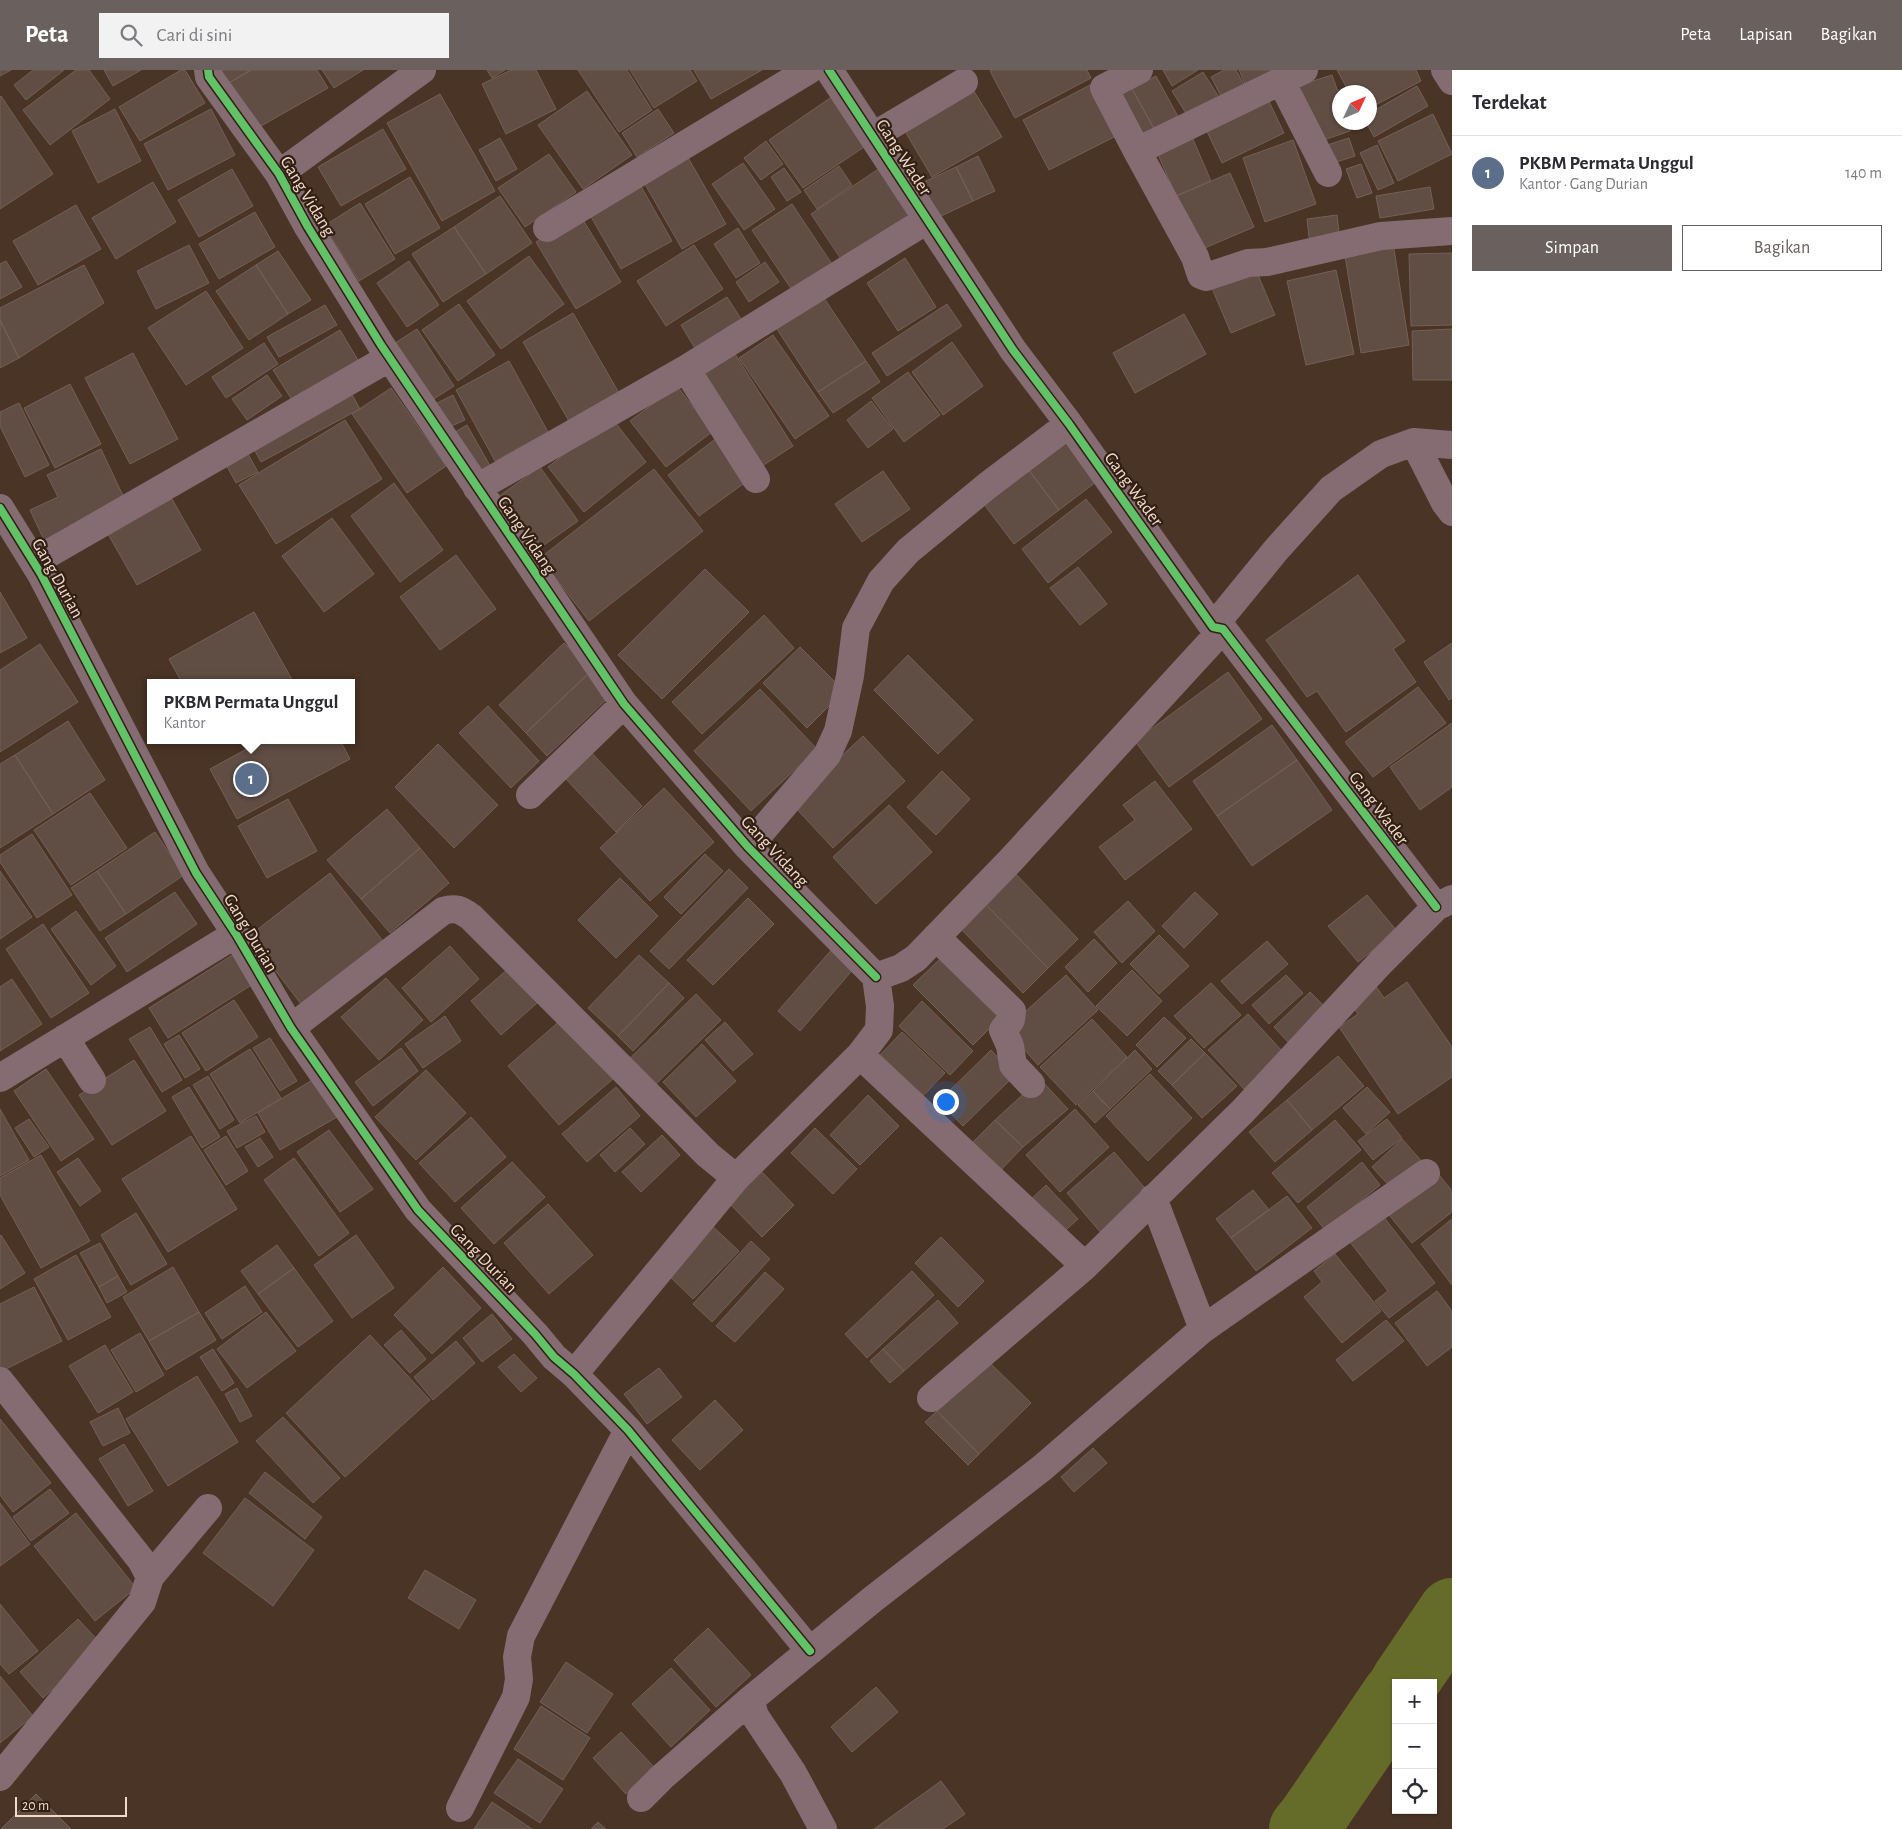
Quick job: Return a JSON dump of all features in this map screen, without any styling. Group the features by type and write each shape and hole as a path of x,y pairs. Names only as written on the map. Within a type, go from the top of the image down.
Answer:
{"street":[{"name":"Gang Vidang","path":"208,70 209,77 279,174 308,227 389,358 624,704 748,847 876,977"},
{"path":"279,174 422,70"},
{"path":"547,228 809,70"},
{"name":"Gang Wader","path":"829,70 1013,350 1218,628 1444,903"},
{"path":"1139,70 1099,79 1197,263 1201,275 1206,276 1248,263 1267,262 1381,236 1452,231"},
{"path":"1445,70 1452,80"},
{"path":"1136,151 1293,75 1328,173"},
{"path":"873,136 964,82"},
{"path":"477,488 686,369 927,220"},
{"path":"34,562 389,358"},
{"path":"686,369 756,479"},
{"path":"748,847 827,755 838,731 850,676 856,628 881,581 916,545 987,486 1069,424"},
{"path":"1414,442 1445,503 1452,512"},
{"path":"564,1365 723,1167 860,1055 879,1030 880,1006 876,977 900,968 916,958 1011,860 1218,628 1276,550 1332,489 1380,454 1414,442 1452,445"},
{"name":"Gang Durian","path":"0,508 34,562 196,873 236,934 291,1028 418,1210 628,1430 810,1651"},
{"path":"530,794 624,704"},
{"path":"931,1398 1085,1266 1152,1198 1243,1111 1381,962 1444,903"},
{"path":"291,1028 437,915 453,908 462,910 723,1167"},
{"path":"0,1078 236,934"},
{"path":"936,937 1012,1011 1011,1020 1003,1030 1010,1046 1013,1065 1031,1084"},
{"path":"65,1038 92,1080"},
{"path":"860,1055 1085,1266"},
{"path":"641,1798 662,1777 750,1700 1042,1468 1203,1330 1426,1173"},
{"path":"1152,1198 1203,1330"},
{"path":"0,1381 141,1560 150,1577"},
{"path":"460,1808 516,1697 520,1679 517,1657 521,1636 628,1430"},
{"path":"0,1776 142,1602 150,1577 208,1508"},
{"path":"750,1700 755,1716 793,1773 823,1829"}],"building":[{"path":"0,70 11,70 0,76"},
{"path":"33,70 64,70 26,100 14,85"},
{"path":"76,70 89,70 110,99 50,145 23,110"},
{"path":"104,70 141,70 113,86"},
{"path":"181,70 185,70 205,103 140,141 119,107"},
{"path":"219,70 251,70 227,84"},
{"path":"251,70 317,70 328,88 254,130 227,84"},
{"path":"322,70 363,70 334,88"},
{"path":"487,70 505,70 492,78"},
{"path":"511,70 536,70 556,109 506,134 482,84"},
{"path":"578,70 627,70 652,110 619,132"},
{"path":"630,70 690,70 697,81 654,108"},
{"path":"694,70 762,70 711,99"},
{"path":"991,70 1087,70 1091,78 1015,118"},
{"path":"1163,70 1198,70 1172,86"},
{"path":"1224,70 1236,70 1249,94 1226,106 1211,77"},
{"path":"1239,70 1278,70 1249,93"},
{"path":"1337,70 1416,70 1421,81 1377,104 1377,85 1345,85"},
{"path":"1203,72 1224,105 1192,123 1172,91"},
{"path":"1332,75 1336,85 1332,85 1332,130 1350,131 1315,143 1297,86"},
{"path":"1156,76 1181,122 1157,134 1132,89"},
{"path":"1092,84 1118,135 1049,170 1023,120"},
{"path":"1417,86 1428,106 1374,137 1370,130 1377,130 1377,109"},
{"path":"972,88 1002,137 932,177 903,128"},
{"path":"1132,89 1157,134 1139,143 1114,98"},
{"path":"587,91 632,155 583,189 538,125"},
{"path":"1265,93 1284,133 1222,163 1203,123"},
{"path":"440,94 495,191 442,221 387,123"},
{"path":"833,96 867,145 803,188 769,140"},
{"path":"0,97 53,174 0,209"},
{"path":"115,109 141,161 98,183 72,131"},
{"path":"211,109 235,155 168,190 144,144"},
{"path":"658,109 674,133 637,157 622,133"},
{"path":"1433,114 1452,154 1398,181 1378,141"},
{"path":"383,129 406,169 341,206 318,167"},
{"path":"1192,137 1211,181 1176,196 1157,152"},
{"path":"500,138 517,169 496,181 479,150"},
{"path":"1349,138 1355,156 1327,165 1321,147"},
{"path":"1293,140 1316,204 1265,222 1243,158"},
{"path":"766,141 783,164 761,180 744,158"},
{"path":"1377,145 1394,183 1378,190 1360,153"},
{"path":"549,154 576,192 525,227 498,188"},
{"path":"686,154 726,224 682,249 642,179"},
{"path":"978,156 995,191 973,201 956,167"},
{"path":"743,163 775,209 744,230 712,184"},
{"path":"1361,164 1372,193 1357,198 1346,169"},
{"path":"839,166 852,185 817,209 804,190"},
{"path":"956,167 973,201 939,217 922,183"},
{"path":"784,168 801,192 787,201 771,177"},
{"path":"880,168 914,220 845,265 811,214"},
{"path":"232,169 253,206 199,237 178,200"},
{"path":"1230,173 1254,227 1200,250 1176,196"},
{"path":"410,177 440,228 395,254 365,204"},
{"path":"638,181 672,241 621,269 587,210"},
{"path":"153,182 176,222 116,259 92,218"},
{"path":"1430,187 1434,209 1380,218 1376,196"},
{"path":"500,196 532,243 486,274 454,227"},
{"path":"360,203 395,259 359,281 324,226"},
{"path":"792,204 838,273 798,299 752,230"},
{"path":"76,205 101,249 38,285 13,241"},
{"path":"255,212 275,247 219,279 199,244"},
{"path":"580,215 621,282 576,309 536,242"},
{"path":"1337,215 1340,241 1310,245 1307,219"},
{"path":"454,227 486,274 443,302 412,254"},
{"path":"738,228 760,263 736,278 714,244"},
{"path":"1393,243 1409,345 1361,353 1344,250"},
{"path":"189,245 209,283 156,309 137,271"},
{"path":"694,245 723,289 666,326 637,281"},
{"path":"278,251 311,300 288,314 256,265"},
{"path":"1452,253 1452,325 1411,326 1409,254"},
{"path":"529,256 564,304 501,349 467,301"},
{"path":"905,258 936,307 898,331 867,283"},
{"path":"6,261 22,287 0,299 0,264"},
{"path":"409,261 439,305 407,327 377,283"},
{"path":"765,262 779,282 749,302 736,282"},
{"path":"84,265 104,303 19,358 0,320 0,308"},
{"path":"256,265 288,314 249,340 216,291"},
{"path":"1255,268 1275,315 1231,333 1211,286"},
{"path":"1336,270 1354,354 1306,365 1287,281"},
{"path":"206,291 243,348 186,385 148,328"},
{"path":"820,292 866,361 818,392 773,323"},
{"path":"727,297 743,322 696,350 681,325"},
{"path":"459,304 495,355 458,381 422,330"},
{"path":"947,304 962,326 887,376 872,353"},
{"path":"325,305 337,325 279,357 267,337"},
{"path":"573,313 619,393 569,421 523,342"},
{"path":"1184,314 1206,354 1135,393 1113,353"},
{"path":"0,320 19,358 0,368"},
{"path":"417,329 454,386 429,402 392,345"},
{"path":"1452,329 1452,380 1413,380 1412,331"},
{"path":"340,330 358,360 292,400 273,370"},
{"path":"773,335 829,416 795,439 739,358"},
{"path":"952,342 983,386 943,415 912,372"},
{"path":"264,343 278,364 226,398 212,377"},
{"path":"133,353 178,439 130,464 85,378"},
{"path":"735,354 793,446 756,470 698,378"},
{"path":"509,361 548,432 495,461 456,390"},
{"path":"866,361 880,382 833,413 818,392"},
{"path":"908,372 940,415 904,442 872,398"},
{"path":"267,375 282,396 247,420 232,399"},
{"path":"70,384 101,444 55,468 24,408"},
{"path":"677,386 712,432 666,467 630,421"},
{"path":"391,388 446,466 407,493 352,414"},
{"path":"349,389 360,409 261,462 250,442"},
{"path":"453,395 465,420 447,428 435,404"},
{"path":"871,401 893,429 868,448 847,420"},
{"path":"19,403 49,465 25,477 0,426 0,412"},
{"path":"611,417 646,462 584,512 548,467"},
{"path":"345,420 382,479 276,544 239,485"},
{"path":"467,425 493,471 476,481 450,435"},
{"path":"1072,435 1104,476 1059,510 1028,469"},
{"path":"718,437 750,479 699,516 668,475"},
{"path":"244,447 258,472 236,483 223,459"},
{"path":"101,449 125,500 44,540 30,510 58,497 47,475"},
{"path":"540,467 578,521 534,552 495,499"},
{"path":"654,469 703,531 589,621 540,558"},
{"path":"1028,469 1059,510 1014,544 983,503"},
{"path":"883,471 910,509 862,542 835,504"},
{"path":"394,483 443,550 400,582 351,516"},
{"path":"172,499 201,550 137,585 108,534"},
{"path":"1086,499 1112,532 1048,583 1022,549"},
{"path":"332,518 374,574 324,612 282,556"},
{"path":"456,555 496,609 440,650 400,597"},
{"path":"1078,567 1107,604 1080,625 1050,588"},
{"path":"705,569 749,612 662,699 618,655"},
{"path":"1358,575 1405,641 1393,649 1416,682 1346,732 1317,691 1307,697 1266,640"},
{"path":"0,592 27,638 0,653"},
{"path":"254,612 292,679 180,679 169,659"},
{"path":"764,615 794,648 702,734 672,702"},
{"path":"564,643 591,671 526,733 499,705"},
{"path":"1452,643 1452,698 1449,700 1424,662"},
{"path":"40,644 78,702 0,752 0,670"},
{"path":"800,647 844,691 807,728 763,683"},
{"path":"908,655 973,720 938,754 874,690"},
{"path":"591,671 612,694 547,756 526,733"},
{"path":"1228,672 1262,719 1169,787 1135,741"},
{"path":"1418,687 1446,723 1373,777 1345,742"},
{"path":"760,689 817,749 751,811 694,751"},
{"path":"488,706 539,761 511,788 459,733"},
{"path":"68,721 105,780 53,814 15,755"},
{"path":"1452,723 1452,787 1420,810 1390,767"},
{"path":"1272,725 1297,760 1217,816 1193,781"},
{"path":"863,736 905,781 833,848 791,803"},
{"path":"256,744 342,744 350,759 237,819 210,769"},
{"path":"438,744 498,805 454,848 395,787"},
{"path":"589,750 642,806 616,832 562,775"},
{"path":"15,755 53,814 0,848 0,764"},
{"path":"1297,760 1332,810 1252,866 1217,816"},
{"path":"942,771 970,799 936,835 907,807"},
{"path":"1155,781 1192,829 1125,880 1099,847 1135,820 1123,805"},
{"path":"664,788 714,842 650,901 600,848"},
{"path":"90,793 127,848 71,885 34,830"},
{"path":"288,799 317,851 267,878 238,826"},
{"path":"889,805 932,852 876,904 833,857"},
{"path":"387,809 420,848 361,899 327,860"},
{"path":"155,832 184,875 126,914 97,871"},
{"path":"32,834 72,895 37,918 0,862 0,855"},
{"path":"420,848 449,883 390,933 361,899"},
{"path":"705,854 723,871 681,914 664,897"},
{"path":"729,869 748,888 669,969 650,951"},
{"path":"0,871 32,917 0,939"},
{"path":"97,871 126,914 100,931 71,888"},
{"path":"330,873 383,941 301,1004 249,936"},
{"path":"1016,874 1078,939 1048,968 985,904"},
{"path":"620,878 658,916 616,958 578,920"},
{"path":"175,892 197,924 127,972 105,938"},
{"path":"1195,892 1218,914 1184,948 1162,926"},
{"path":"1367,895 1397,931 1358,962 1328,926"},
{"path":"748,898 774,924 713,985 687,960"},
{"path":"1128,901 1155,931 1122,963 1094,932"},
{"path":"985,904 1048,968 1023,993 960,928"},
{"path":"76,911 116,966 91,985 51,929"},
{"path":"43,924 89,993 51,1018 6,949"},
{"path":"1159,935 1189,966 1159,994 1130,964"},
{"path":"1094,939 1117,963 1088,992 1065,967"},
{"path":"1267,941 1288,964 1242,1004 1221,981"},
{"path":"450,946 479,979 431,1022 402,988"},
{"path":"834,947 856,966 800,1031 778,1011"},
{"path":"234,954 253,984 168,1038 149,1008"},
{"path":"945,954 1005,1013 973,1045 913,985"},
{"path":"639,955 669,983 618,1036 588,1008"},
{"path":"508,969 537,1003 501,1035 471,1001"},
{"path":"1132,970 1162,1001 1127,1036 1096,1006"},
{"path":"1066,975 1098,1010 1038,1065 1006,1029"},
{"path":"1286,975 1303,993 1269,1024 1252,1005"},
{"path":"386,978 423,1020 379,1060 341,1017"},
{"path":"12,979 42,1024 0,1051 0,987"},
{"path":"1407,982 1452,1047 1452,1077 1398,1114 1339,1027 1358,1014 1350,1002 1375,985 1384,998"},
{"path":"669,983 684,998 633,1051 618,1036"},
{"path":"1211,983 1241,1015 1204,1048 1174,1016"},
{"path":"1310,992 1325,1007 1288,1042 1274,1027"},
{"path":"696,994 721,1020 649,1091 623,1065"},
{"path":"234,1000 258,1037 206,1071 182,1033"},
{"path":"922,1001 973,1051 950,1075 899,1026"},
{"path":"1248,1014 1283,1052 1244,1089 1208,1050"},
{"path":"445,1016 461,1041 423,1068 405,1044"},
{"path":"1164,1017 1186,1038 1157,1067 1136,1045"},
{"path":"562,1019 613,1079 559,1125 508,1066"},
{"path":"1092,1019 1127,1057 1076,1105 1040,1067"},
{"path":"725,1022 753,1054 733,1071 705,1040"},
{"path":"150,1027 182,1080 162,1092 129,1039"},
{"path":"902,1032 945,1073 921,1098 878,1057"},
{"path":"179,1035 200,1069 185,1078 164,1044"},
{"path":"270,1038 297,1081 280,1091 253,1048"},
{"path":"1191,1039 1205,1053 1172,1085 1158,1071"},
{"path":"702,1044 736,1081 696,1117 663,1082"},
{"path":"401,1048 418,1071 373,1106 355,1082"},
{"path":"250,1049 281,1098 240,1123 210,1074"},
{"path":"991,1050 1015,1075 963,1126 939,1101"},
{"path":"1135,1050 1152,1069 1110,1109 1093,1091"},
{"path":"1205,1053 1237,1086 1202,1118 1172,1085"},
{"path":"1338,1056 1364,1086 1312,1130 1287,1100"},
{"path":"134,1060 166,1111 112,1145 79,1095"},
{"path":"46,1069 94,1139 61,1161 14,1091"},
{"path":"426,1070 466,1113 416,1160 375,1117"},
{"path":"1150,1074 1192,1118 1148,1161 1106,1116"},
{"path":"208,1076 234,1120 220,1129 193,1085"},
{"path":"314,1079 337,1117 280,1150 258,1113"},
{"path":"1040,1079 1068,1109 1023,1147 995,1120"},
{"path":"189,1087 220,1137 202,1148 172,1097"},
{"path":"616,1087 640,1116 587,1162 562,1134"},
{"path":"1367,1087 1390,1112 1366,1134 1343,1108"},
{"path":"1093,1091 1110,1109 1095,1123 1078,1105"},
{"path":"868,1095 899,1126 860,1165 830,1135"},
{"path":"1287,1100 1312,1130 1275,1162 1249,1132"},
{"path":"0,1109 29,1160 0,1176"},
{"path":"1075,1109 1109,1147 1060,1192 1026,1155"},
{"path":"256,1116 265,1132 237,1148 227,1131"},
{"path":"471,1117 506,1157 455,1202 419,1163"},
{"path":"29,1119 49,1147 34,1157 15,1128"},
{"path":"1387,1119 1402,1138 1373,1160 1358,1141"},
{"path":"995,1120 1023,1147 997,1174 969,1146"},
{"path":"1335,1120 1361,1150 1298,1203 1272,1173"},
{"path":"630,1128 645,1144 615,1172 600,1155"},
{"path":"815,1128 857,1169 833,1194 791,1153"},
{"path":"329,1130 373,1189 340,1212 297,1152"},
{"path":"662,1135 680,1155 641,1192 622,1172"},
{"path":"191,1136 237,1209 168,1252 122,1179"},
{"path":"226,1136 248,1171 226,1185 204,1150"},
{"path":"260,1138 273,1157 258,1167 245,1147"},
{"path":"1402,1139 1424,1164 1394,1191 1372,1167"},
{"path":"1114,1152 1149,1193 1102,1234 1067,1193"},
{"path":"41,1155 90,1241 41,1268 0,1195 0,1178"},
{"path":"78,1158 101,1191 80,1206 57,1172"},
{"path":"294,1158 349,1233 319,1256 264,1180"},
{"path":"512,1162 545,1197 494,1244 461,1208"},
{"path":"1362,1162 1380,1185 1325,1230 1307,1207"},
{"path":"760,1170 794,1205 762,1237 728,1202"},
{"path":"1436,1171 1452,1191 1452,1212 1412,1243 1385,1210"},
{"path":"1046,1185 1078,1219 1058,1237 1026,1204"},
{"path":"1253,1190 1269,1210 1231,1238 1216,1219"},
{"path":"1287,1196 1312,1228 1256,1271 1231,1238"},
{"path":"548,1204 593,1255 549,1294 504,1243"},
{"path":"136,1213 167,1264 131,1285 101,1235"},
{"path":"1383,1216 1435,1283 1389,1318 1375,1301 1388,1291 1350,1242"},
{"path":"1452,1219 1452,1285 1421,1244"},
{"path":"709,1223 739,1251 693,1299 664,1271"},
{"path":"356,1235 394,1288 352,1318 314,1265"},
{"path":"0,1236 25,1273 0,1289"},
{"path":"941,1237 984,1281 958,1307 915,1263"},
{"path":"751,1241 770,1259 712,1322 693,1304"},
{"path":"100,1243 118,1276 99,1287 80,1253"},
{"path":"277,1245 294,1268 258,1294 241,1271"},
{"path":"1335,1254 1381,1311 1342,1343 1304,1297 1322,1282 1314,1271"},
{"path":"76,1255 111,1317 68,1340 34,1279"},
{"path":"173,1267 199,1312 149,1341 123,1297"},
{"path":"443,1267 481,1308 432,1354 394,1315"},
{"path":"294,1268 333,1321 298,1347 258,1294"},
{"path":"912,1271 934,1295 867,1358 845,1334"},
{"path":"765,1272 784,1289 735,1342 716,1326"},
{"path":"118,1276 127,1292 107,1303 99,1287"},
{"path":"245,1286 262,1312 222,1339 205,1313"},
{"path":"34,1287 62,1341 2,1371 0,1366 0,1304"},
{"path":"1437,1291 1452,1311 1452,1347 1427,1366 1395,1323"},
{"path":"938,1300 958,1323 904,1371 883,1349"},
{"path":"199,1312 216,1340 166,1370 149,1341"},
{"path":"266,1312 296,1351 247,1388 217,1349"},
{"path":"492,1314 512,1339 482,1362 463,1338"},
{"path":"1386,1320 1404,1341 1353,1381 1336,1360"},
{"path":"401,1330 426,1359 410,1373 384,1345"},
{"path":"140,1333 164,1375 136,1392 111,1350"},
{"path":"370,1335 430,1400 345,1477 286,1413"},
{"path":"456,1341 475,1363 433,1400 414,1377"},
{"path":"105,1345 133,1392 98,1413 69,1366"},
{"path":"213,1349 234,1383 222,1391 200,1357"},
{"path":"883,1349 904,1371 890,1383 870,1361"},
{"path":"514,1354 537,1378 521,1392 498,1367"},
{"path":"988,1361 1031,1403 979,1454 937,1411"},
{"path":"659,1368 682,1397 647,1424 624,1394"},
{"path":"197,1376 238,1442 168,1486 126,1419"},
{"path":"237,1388 252,1416 240,1422 225,1394"},
{"path":"715,1400 743,1430 700,1470 672,1440"},
{"path":"118,1408 130,1433 103,1446 90,1422"},
{"path":"937,1411 979,1454 968,1465 925,1422"},
{"path":"283,1417 340,1478 313,1503 256,1441"},
{"path":"0,1419 51,1483 13,1512 0,1495"},
{"path":"124,1444 153,1491 128,1506 99,1459"},
{"path":"1093,1448 1107,1463 1074,1492 1061,1477"},
{"path":"265,1472 322,1517 305,1539 249,1493"},
{"path":"50,1489 69,1513 31,1541 13,1517"},
{"path":"245,1498 314,1550 273,1606 203,1553"},
{"path":"0,1503 30,1544 0,1566"},
{"path":"76,1513 136,1588 95,1621 34,1546"},
{"path":"425,1570 476,1600 459,1629 408,1598"},
{"path":"0,1604 38,1651 9,1674 0,1664"},
{"path":"78,1619 102,1645 43,1698 20,1672"},
{"path":"708,1628 751,1675 716,1707 674,1660"},
{"path":"566,1662 613,1694 587,1733 540,1702"},
{"path":"671,1668 710,1710 671,1747 632,1704"},
{"path":"0,1676 33,1716 0,1743"},
{"path":"876,1687 898,1712 852,1752 831,1727"},
{"path":"541,1706 590,1738 563,1780 514,1749"},
{"path":"621,1732 654,1767 626,1794 593,1758"},
{"path":"518,1759 563,1789 540,1823 494,1793"},
{"path":"941,1781 965,1814 943,1829 874,1829"},
{"path":"36,1794 71,1829 1,1829"},
{"path":"492,1802 532,1829 474,1829"},
{"path":"598,1822 606,1829 591,1829"}],"waterway":[{"path":"1407,1679 1452,1612"},
{"path":"1303,1829 1392,1701"}],"cycle path":[{"path":"208,70 209,77 279,174 308,227 381,345 624,704 748,847 876,977"},
{"path":"829,70 1013,350 1069,424 1213,627 1223,629 1436,907"},
{"path":"0,508 41,574 196,873 236,934 291,1028 418,1210 535,1334 554,1357 574,1374 628,1430 810,1651"}],"place":[{"name":"PKBM Permata Unggul","path":"251,779"}]}
